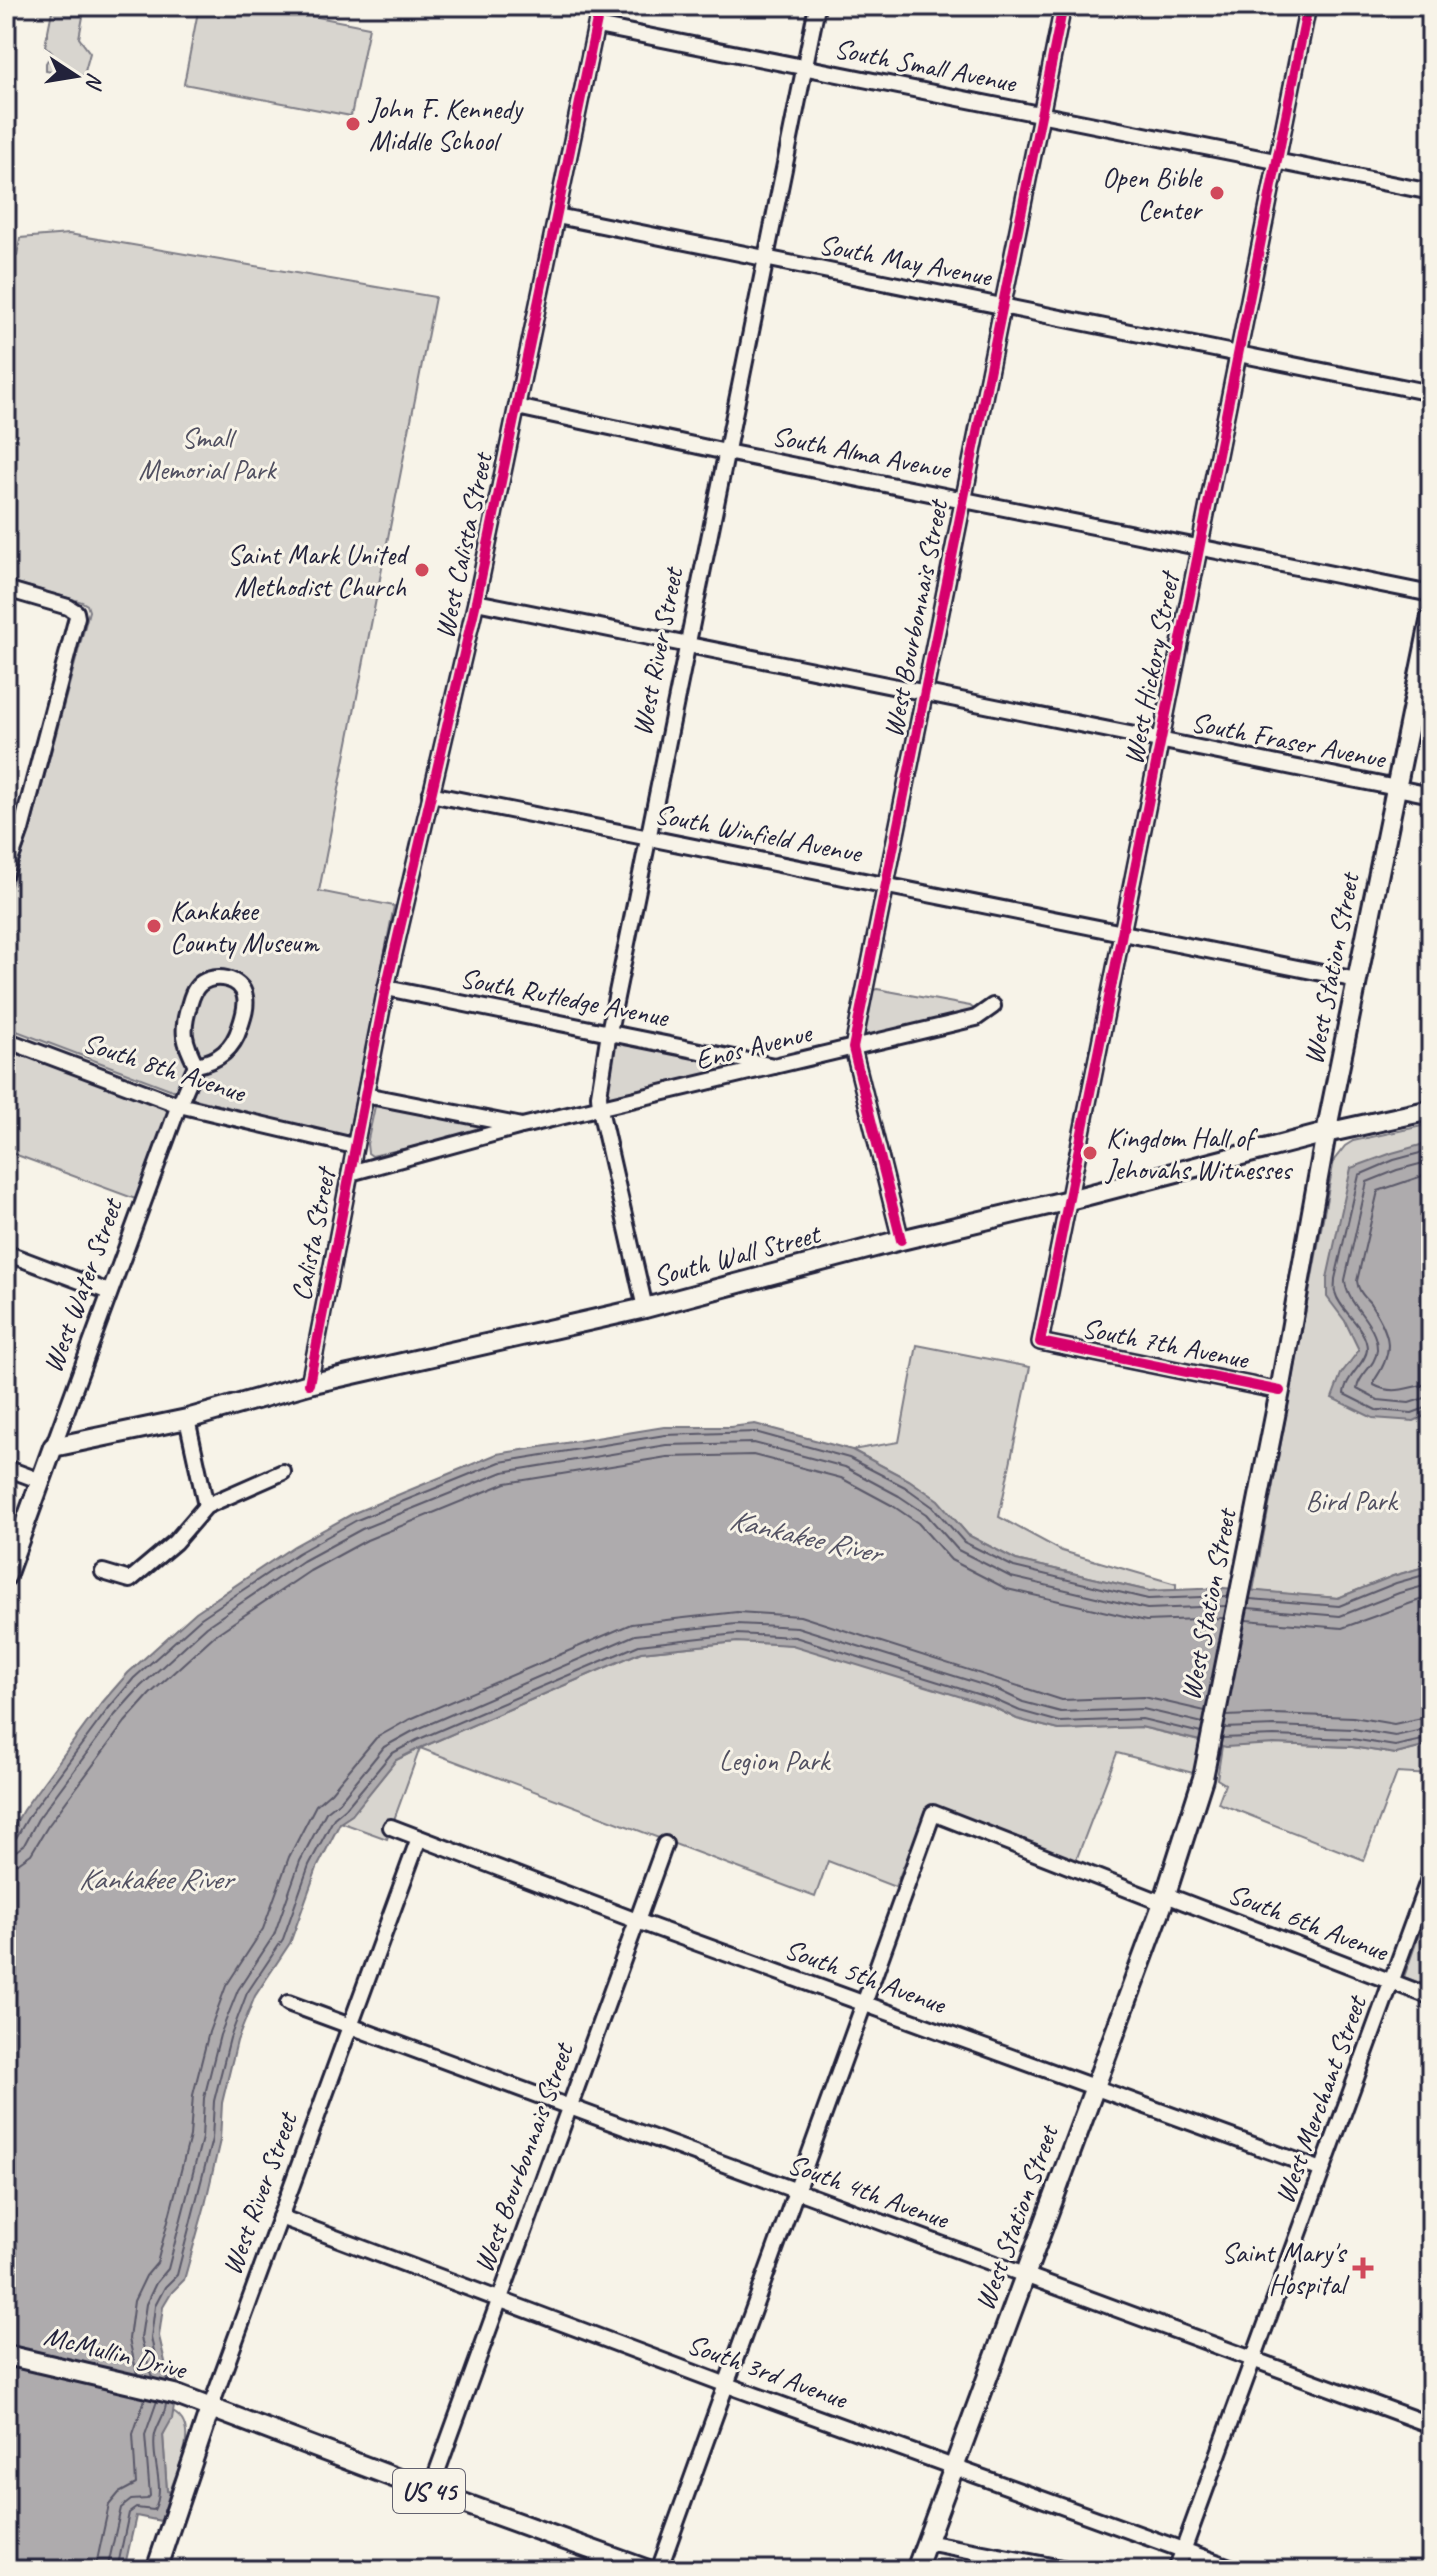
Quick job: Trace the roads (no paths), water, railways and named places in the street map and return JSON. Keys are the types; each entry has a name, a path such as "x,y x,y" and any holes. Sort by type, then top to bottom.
{"main road":[{"name":"West Station Street","path":"916,2570 1164,1899 1203,1778 1280,1391 1326,1133 1431,617"},
{"name":"South Wall Street","path":"53,1447 187,1419 309,1384 645,1308 901,1240 1326,1133 1431,1110"},
{"name":"West Water Street","path":"6,1576 53,1447"},
{"name":"McMullin Drive","path":"6,2355 174,2394 211,2406"},
{"name":"US 45","path":"211,2406 430,2491 648,2570"},
{"name":"West River Street","path":"156,2570 211,2406"}],"street":[{"name":"West Calista Street","path":"365,1095 386,988 476,602 600,6"},
{"name":"West River Street","path":"645,1308 599,1095 609,1032 817,6"},
{"name":"West Bourbonnais Street","path":"901,1240 853,1048 1063,6"},
{"name":"West Hickory Street","path":"1040,1342 1308,6"},
{"name":"South Small Avenue","path":"597,26 1431,192"},
{"name":"South May Avenue","path":"557,216 1431,393"},
{"name":"South Alma Avenue","path":"517,407 1431,594"},
{"path":"6,589 68,607 76,612 77,621 21,830 6,872"},
{"name":"South Fraser Avenue","path":"476,602 1431,795"},
{"name":"South Winfield Avenue","path":"430,794 1357,980"},
{"path":"6,824 21,830"},
{"path":"208,980 232,980 243,989 245,997 235,1041 222,1056 196,1065 183,1029 194,991 208,980"},
{"name":"South Rutledge Avenue","path":"386,988 778,1067"},
{"name":"Enos Avenue","path":"350,1173 522,1126 976,1018 993,1006"},
{"name":"South 8th Avenue","path":"6,1040 179,1105 354,1146"},
{"name":"West Water Street","path":"53,1447 196,1065"},
{"name":"Enos Avenue","path":"365,1095 522,1126"},
{"name":"Calista Street","path":"309,1384 365,1095"},
{"path":"6,1253 109,1292"},
{"name":"South 7th Avenue","path":"1040,1342 1280,1391"},
{"path":"187,1419 206,1506"},
{"path":"6,1468 41,1481"},
{"path":"103,1572 130,1580 175,1542 206,1506 283,1472"},
{"name":"South 6th Avenue","path":"865,2003 933,1813 1431,1997"},
{"name":"South 5th Avenue","path":"391,1827 637,1921 1322,2170"},
{"name":"West River Street","path":"211,2406 419,1838"},
{"name":"West Bourbonnais Street","path":"430,2491 665,1844"},
{"name":"West Merchant Street","path":"1176,2570 1431,1873"},
{"name":"South 4th Avenue","path":"288,2003 1431,2425"},
{"path":"659,2570 865,2003"},
{"name":"South 3rd Avenue","path":"280,2217 727,2385 1238,2570"},
{"path":"926,2542 1072,2570"}],"water":[{"path":"1431,1142 1431,1413 1414,1421 1373,1418 1332,1398 1341,1374 1359,1350 1345,1321 1327,1297 1327,1278 1351,1168"},
{"name":"Kankakee River","path":"755,1424 852,1450 909,1480 938,1500 968,1535 1016,1560 1149,1591 1224,1588 1338,1598 1431,1565 1431,1745 1396,1754 1352,1747 1274,1744 1226,1747 1141,1727 1059,1730 792,1645 737,1642 641,1652 396,1760 352,1815 340,1823 317,1868 290,1943 255,1996 237,2041 222,2103 220,2140 205,2205 184,2280 163,2307 159,2336 166,2366 178,2381 172,2419 163,2435 167,2491 170,2492 161,2521 136,2516 124,2570 6,2570 6,1840 23,1810 101,1704 128,1673 196,1612 294,1546 354,1513 497,1454 664,1427"}],"place":[{"name":"John F. Kennedy Middle School","path":"353,124"},
{"name":"Open Bible Center","path":"1217,193"},
{"name":"Saint Mark United Methodist Church","path":"422,570"},
{"name":"Kankakee County Museum","path":"154,926"},
{"name":"Kingdom Hall of Jehovahs Witnesses","path":"1090,1153"},
{"name":"Saint Mary's Hospital","path":"1363,2268"}],"park label":[{"name":"Small Memorial Park","path":"207,453"},
{"name":"Bird Park","path":"1351,1500"},
{"name":"Legion Park","path":"774,1760"}]}
